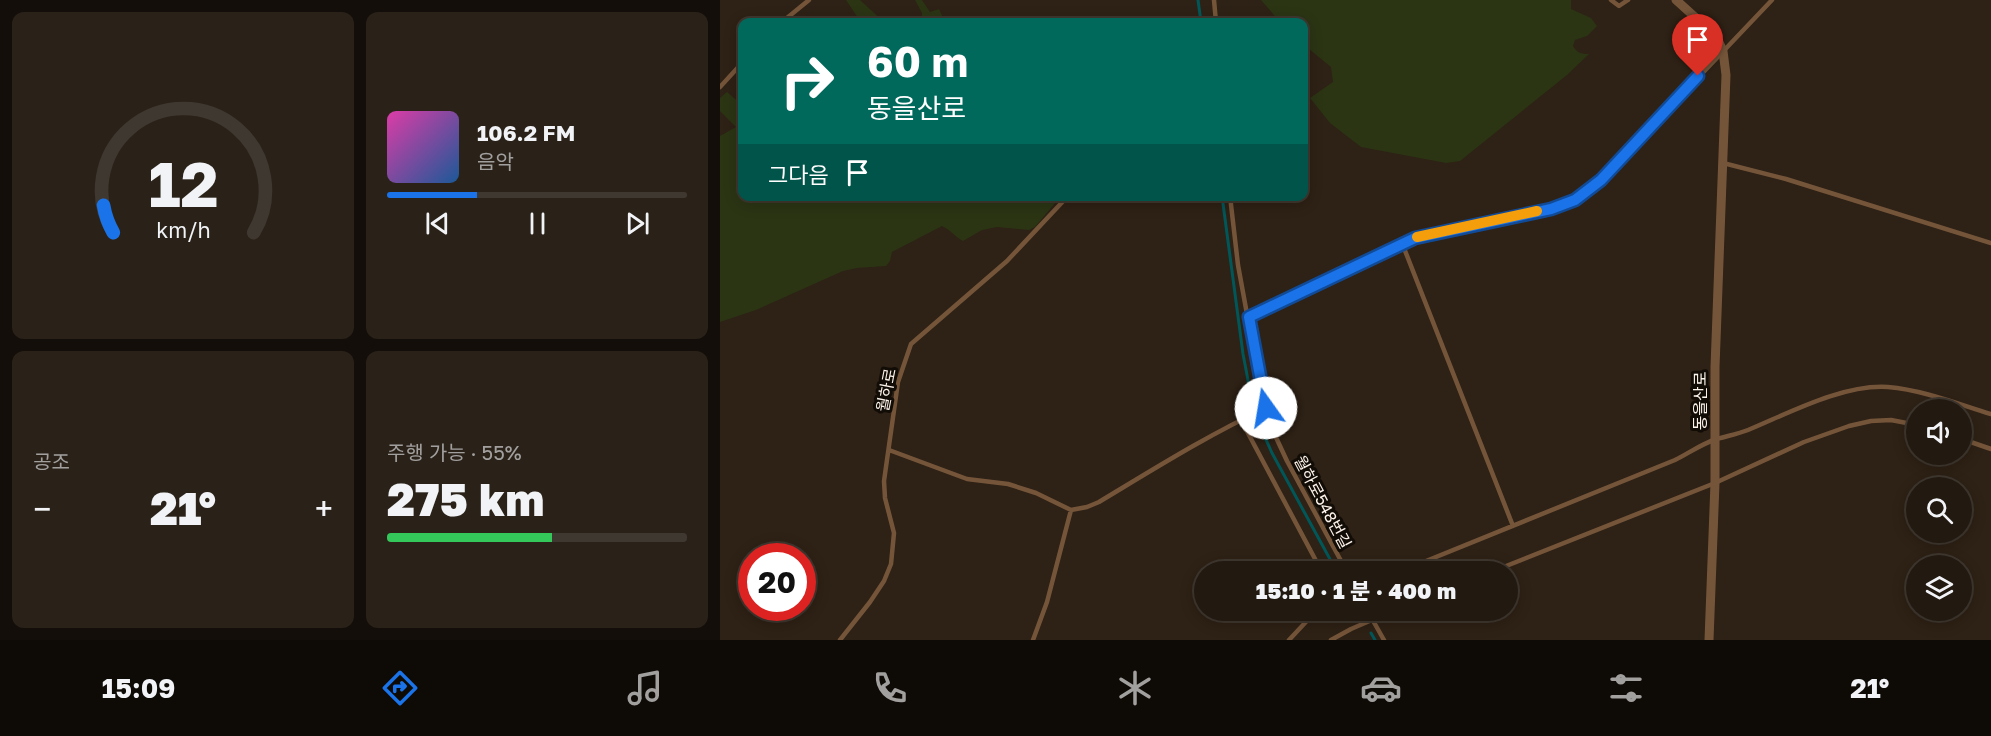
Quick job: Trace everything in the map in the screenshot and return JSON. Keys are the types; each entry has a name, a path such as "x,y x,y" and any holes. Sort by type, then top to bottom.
{"street":[{"path":"1676,0 1716,36 1723,51"},
{"name":"동을산로","path":"1709,640 1715,483 1715,367 1723,163 1725,75 1723,51"}],"lane":[{"path":"787,18 809,0"},
{"path":"1214,0 1216,18"},
{"path":"1611,0 1619,6 1628,0"},
{"path":"1249,317 1402,243 1442,231 1551,209 1582,196 1617,164 1772,0"},
{"path":"720,87 738,67"},
{"path":"1723,163 1786,179 1991,243"},
{"name":"월하로","path":"840,640 870,602 891,564 894,532 885,498 884,482 898,382 911,344 1007,261 1063,201"},
{"name":"월하로548번길","path":"1231,201 1238,264 1266,408 1287,461 1341,561"},
{"path":"1402,243 1514,526"},
{"path":"1426,561 1676,460 1715,440 1838,395 1872,387 1889,387 1918,392 1991,414"},
{"path":"889,450 967,479 1008,484 1036,493 1071,510 1100,502 1181,452 1266,408"},
{"path":"1241,420 1316,561"},
{"path":"1518,561 1715,483 1794,447 1849,426 1871,421 1891,420 1906,423"},
{"path":"1972,442 1991,449"},
{"path":"1033,640 1047,602 1071,510"},
{"path":"1289,640 1307,621"},
{"path":"1331,640 1372,621 1384,640"}],"green space":[{"path":"846,0 860,0 880,18 858,18"},
{"path":"915,0 922,0 930,12 939,9 943,18 922,18 922,13"},
{"path":"1261,0 1571,0 1571,9 1591,18 1597,26 1587,36 1575,40 1573,46 1576,50 1589,54 1567,75 1460,161 1446,163 1361,147 1330,123 1310,98 1333,82 1331,67 1308,48 1308,18 1277,18"},
{"path":"727,92 738,102 738,201 1057,201 1035,227 1029,230 997,227 982,230 963,241 942,226 892,252 886,266 843,271 756,310 720,322 720,136 736,127 720,111 720,98"}],"waterway":[{"path":"1198,0 1200,18"},
{"path":"1223,201 1243,354 1253,406"},
{"path":"1258,422 1272,453 1331,561"},
{"path":"1371,633 1375,640"}],"slow traffic":[{"path":"1417,237 1537,211"}],"route":[{"path":"1266,408 1249,317 1415,238 1551,209 1575,200 1617,164 1698,76"}]}
